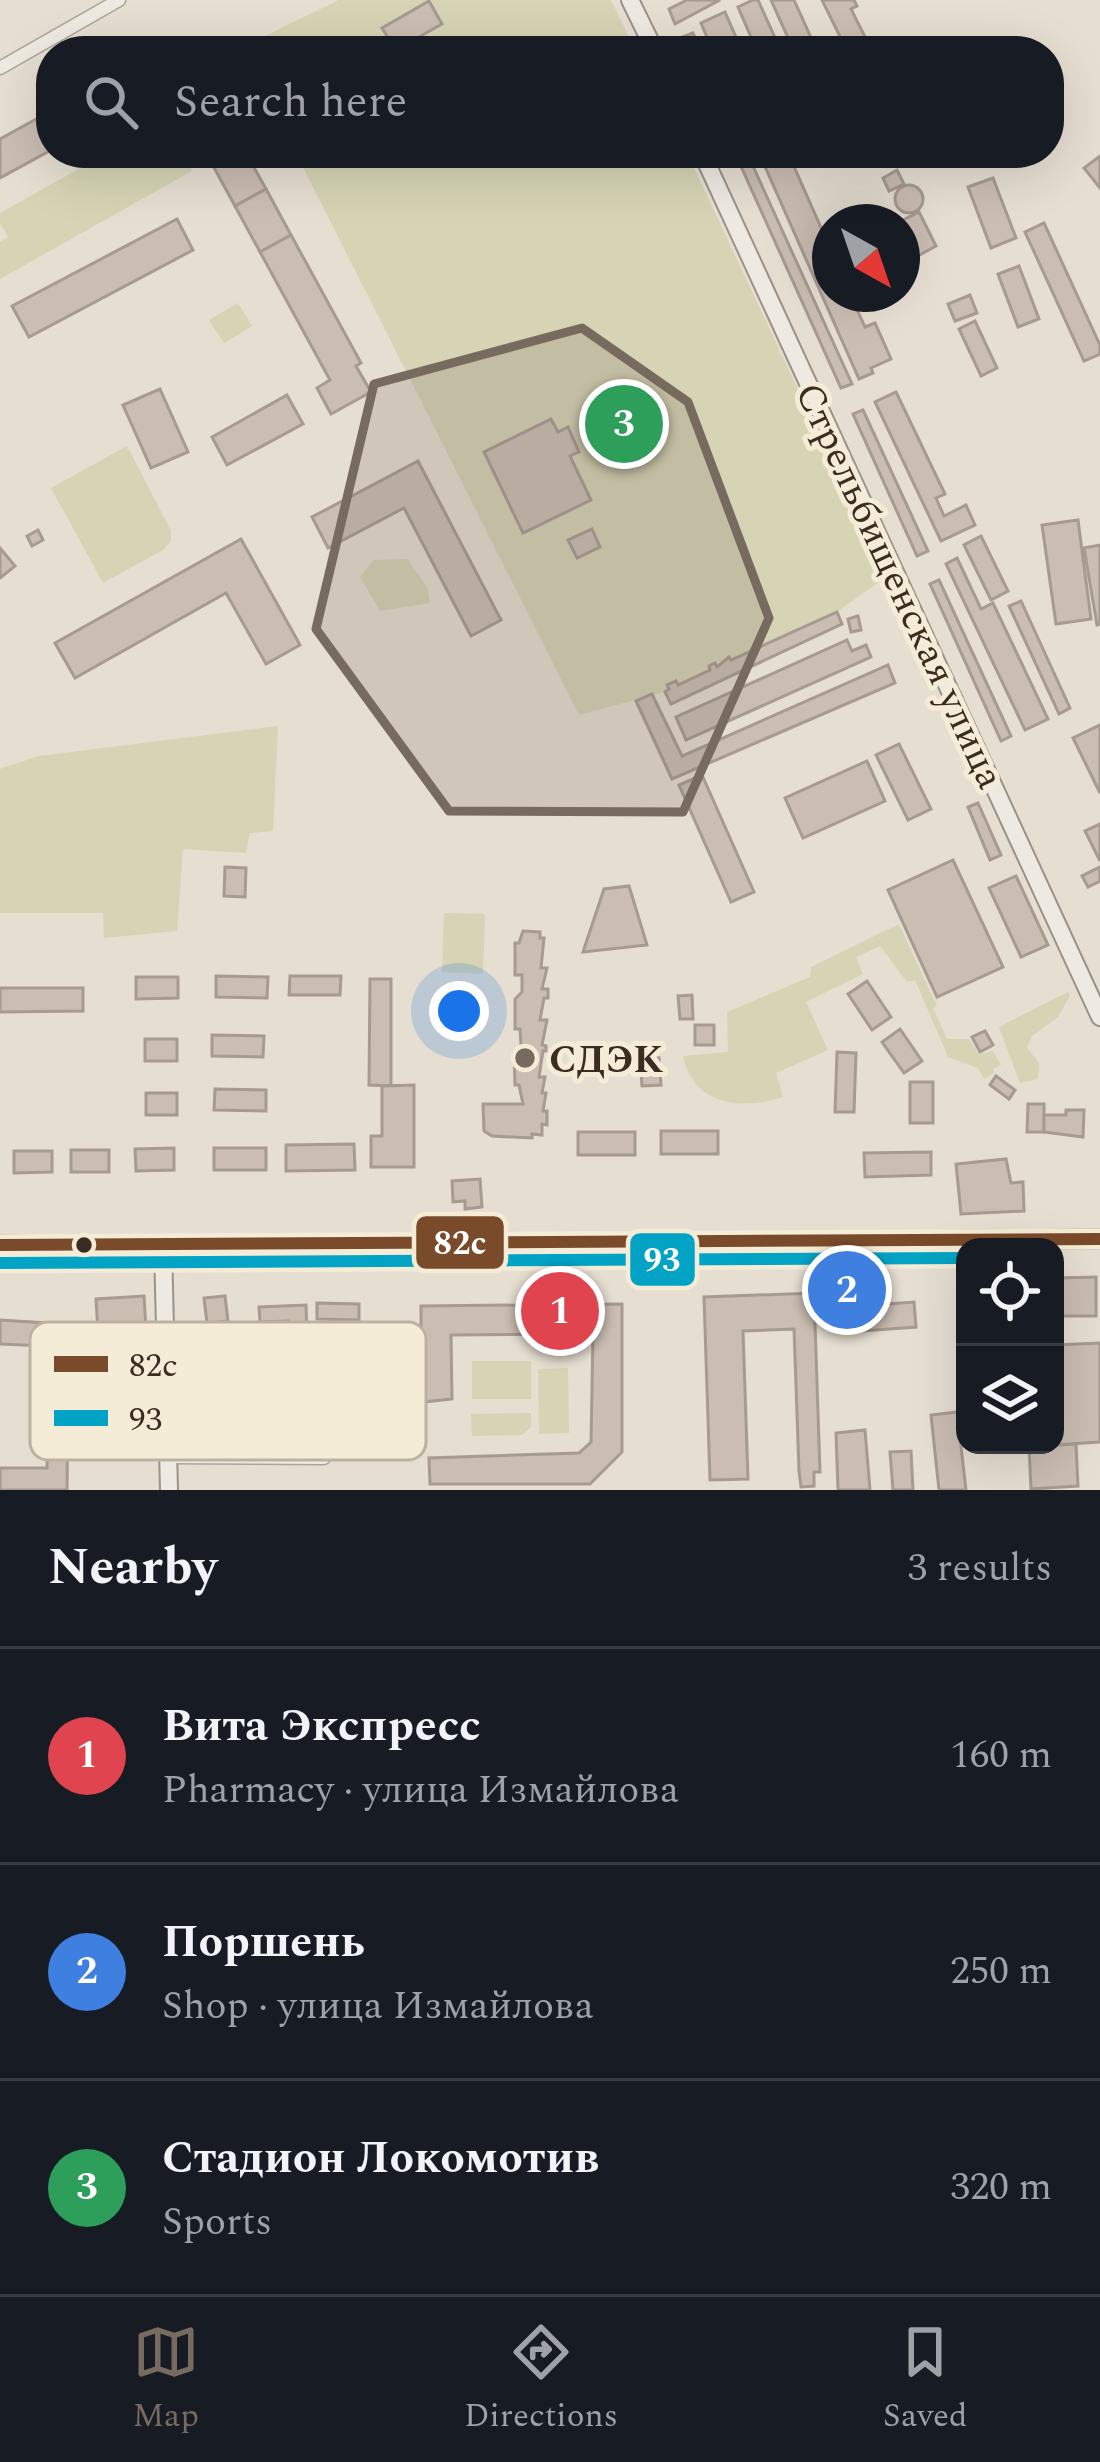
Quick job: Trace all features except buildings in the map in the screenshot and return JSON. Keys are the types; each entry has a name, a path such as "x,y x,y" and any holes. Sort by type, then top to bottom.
{"main road":[{"path":"630,0 648,36"},
{"name":"Стрельбищенская улица","path":"709,168 1100,1018"},
{"path":"0,1245 1100,1239"},
{"path":"163,1247 165,1322"},
{"path":"169,1460 170,1490"}],"street":[{"path":"56,36 118,0"},
{"path":"0,68 36,47"}],"highlighted area":[{"path":"582,328 688,402 769,618 683,812 449,811 316,629 374,384"}],"shaded area":[{"path":"339,0 611,0 629,36 265,36"},
{"path":"80,168 192,171 0,279 0,242 8,237 0,213"},
{"path":"304,168 694,168 886,577 837,612 731,660 728,657 678,685 675,681 665,692 579,715"},
{"path":"238,303 252,326 224,343 209,320"},
{"path":"127,446 171,531 171,541 103,583 51,488"},
{"path":"408,559 428,589 430,603 380,611 360,577 374,560"},
{"path":"278,726 273,831 250,833 246,853 183,849 177,931 104,938 103,913 0,913 0,769 39,756"},
{"path":"444,913 485,914 483,974 442,972"},
{"path":"899,924 947,1039 970,1039 979,1055 993,1051 1001,1065 994,1073 984,1079 978,1068 948,1057 915,980 907,982 880,946 856,957 863,974 806,1002 828,1050 776,1073 783,1097 736,1103 697,1085 683,1056 728,1052 727,1012 810,977 811,967"},
{"path":"1068,992 1058,1017 1032,1036 1027,1048 1039,1063 1038,1079 1020,1083 999,1027"},
{"path":"472,1361 531,1361 531,1399 472,1399"},
{"path":"568,1368 569,1433 539,1434 538,1369"},
{"path":"531,1413 531,1427 522,1435 472,1436 471,1414"}],"transit line":[{"name":"82с","path":"0,1245 1100,1239"},
{"name":"93","path":"0,1263 956,1258"}],"place":[{"name":"Стадион Локомотив","path":"624,424"},
{"name":"СДЭК","path":"525,1058"},
{"name":"Поршень","path":"847,1290"},
{"name":"Вита Экспресс","path":"560,1311"}]}
